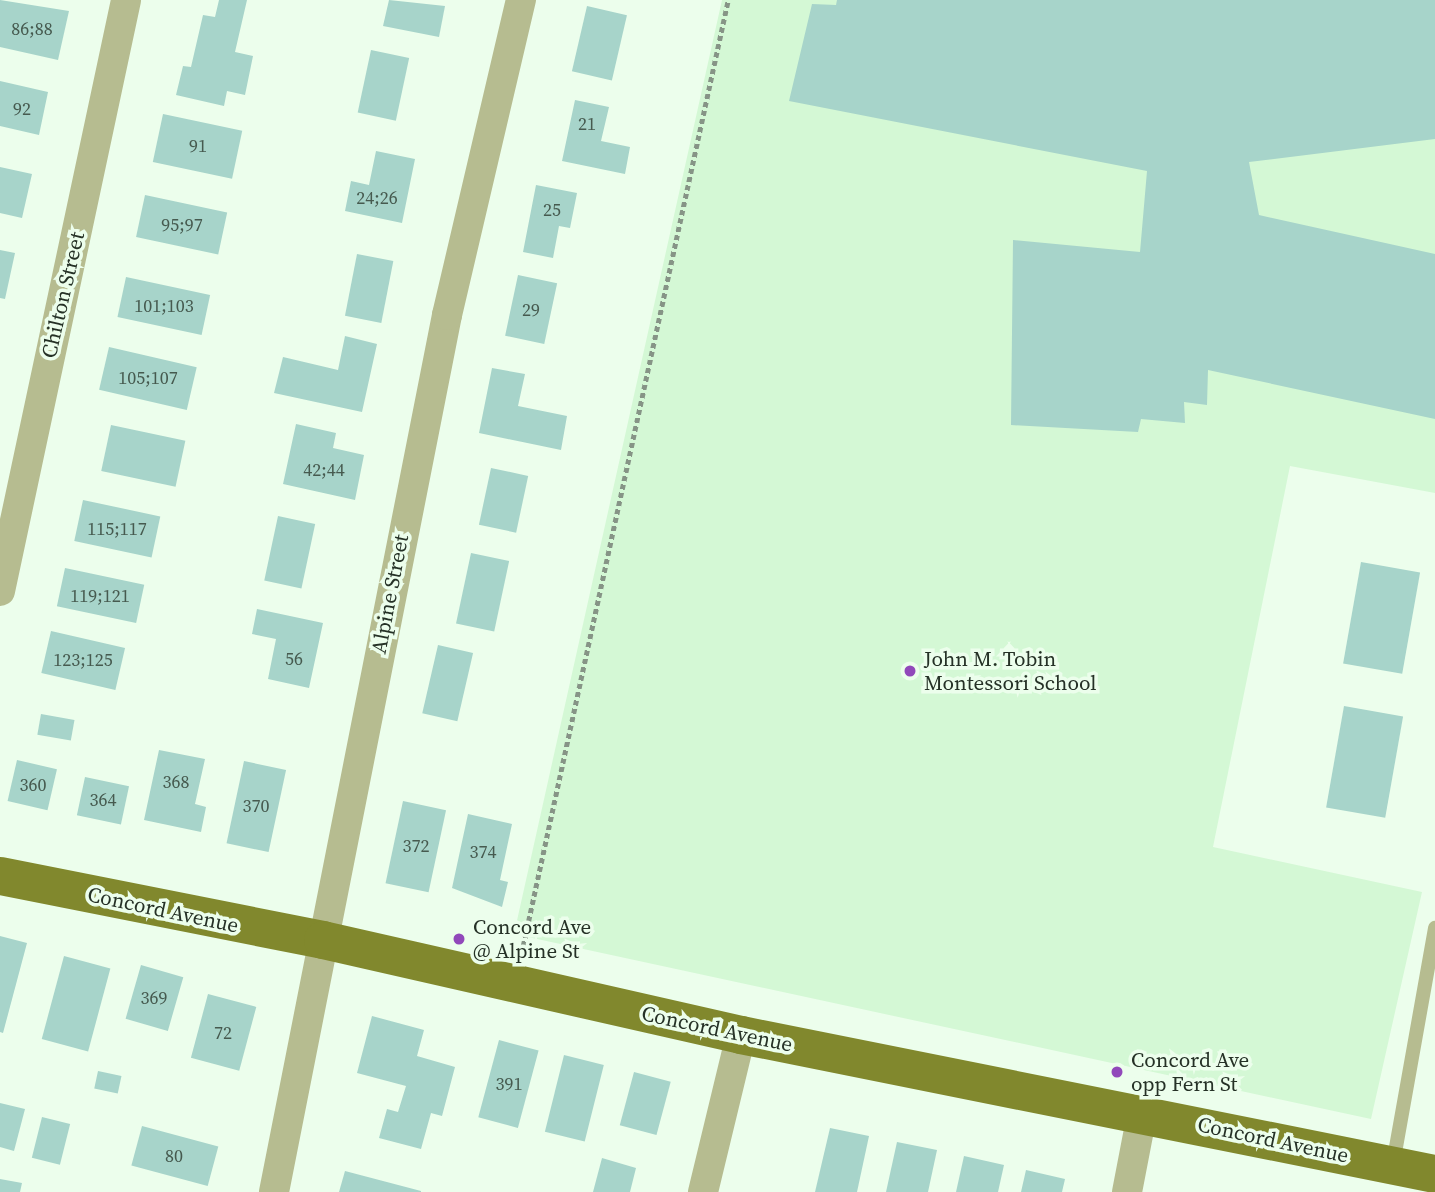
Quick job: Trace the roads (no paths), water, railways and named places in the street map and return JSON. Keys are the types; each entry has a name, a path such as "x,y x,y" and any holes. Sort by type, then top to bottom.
{"main road":[{"name":"Concord Avenue","path":"0,876 323,940 741,1035 1435,1174"}],"street":[{"name":"Chilton Street","path":"0,591 126,0"},
{"name":"Alpine Street","path":"274,1192 447,315 521,0"},
{"path":"703,1192 741,1035"},
{"path":"1127,1192 1142,1114"}],"lane":[{"path":"1393,1166 1435,928"}],"place":[{"name":"John M. Tobin Montessori School","path":"910,671"},
{"name":"Concord Ave @ Alpine St","path":"459,939"},
{"name":"Concord Ave opp Fern St","path":"1117,1072"}]}
